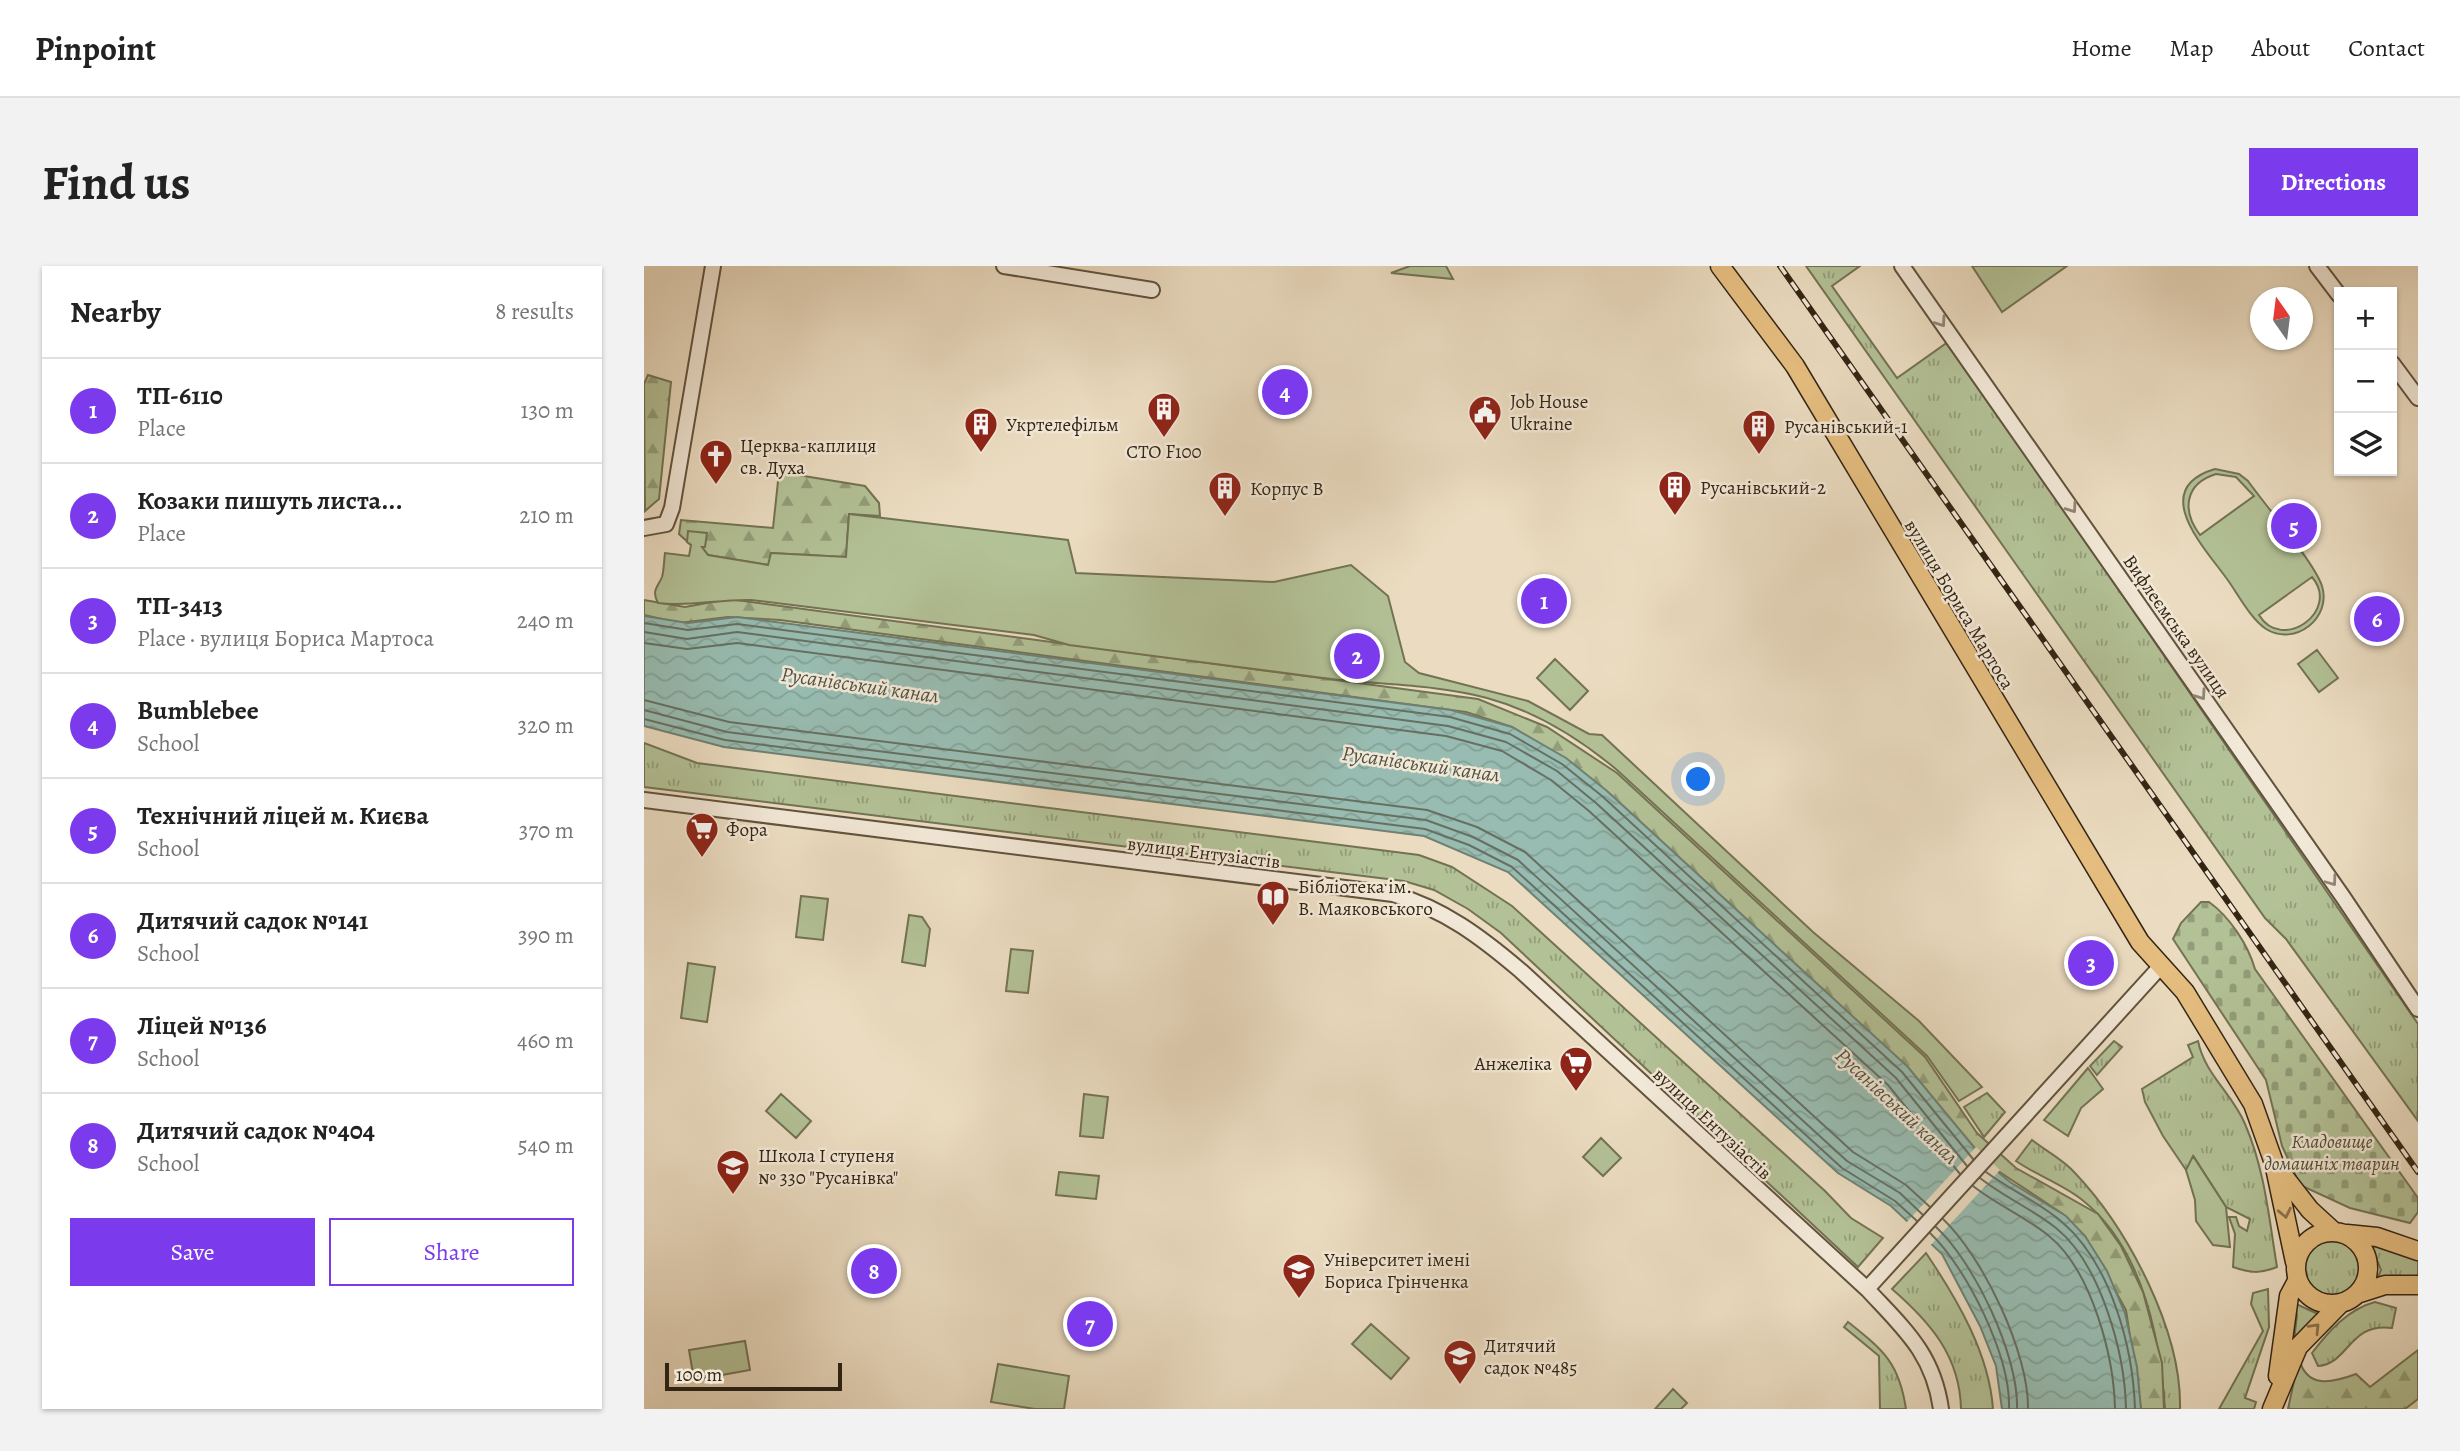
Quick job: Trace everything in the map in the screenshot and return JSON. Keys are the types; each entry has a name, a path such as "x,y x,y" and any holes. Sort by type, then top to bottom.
{"main road":[{"name":"вулиця Бориса Мартоса","path":"1720,266 1795,366 2140,942 2185,992 2240,1081 2262,1125 2274,1163 2295,1262"},
{"name":"вулиця Бориса Мартоса","path":"2274,1163 2310,1210 2339,1232"},
{"path":"2341,1303 2319,1303 2310,1298 2297,1281 2295,1262 2298,1252 2313,1236 2339,1232 2377,1237 2418,1251"},
{"path":"2339,1232 2356,1240 2368,1261 2364,1284 2357,1294"},
{"path":"2273,1405 2289,1296 2297,1281"},
{"path":"2273,1405 2298,1347 2341,1303 2357,1294 2385,1285 2418,1285"}],"street":[{"path":"644,528 666,524 672,508 713,266"},
{"path":"1004,266 1152,290"},
{"name":"Вифлеємська вулиця","path":"1902,266 2343,897 2418,1009"},
{"path":"2318,266 2334,288"},
{"path":"2397,370 2418,398"},
{"name":"вулиця Ентузіастів","path":"644,800 1393,894 1423,903 1475,933 1521,971 1867,1289 1919,1345 1930,1365 1941,1409"},
{"path":"1867,1289 2161,966"}],"green space":[{"path":"1410,266 1446,266 1453,279 1391,273"},
{"path":"1806,266 1860,266 1832,286 1897,378 1948,342 2418,1024 2418,1121 2286,939 2265,918"},
{"path":"1972,266 2067,266 2002,312"},
{"path":"648,375 671,382 659,499 645,511 644,384"},
{"path":"2215,469 2239,474 2248,481 2309,563 2322,586 2322,609 2309,626 2299,632 2277,634 2266,629 2250,612 2187,520 2183,504 2185,490 2195,478","holes":["2216,474 2236,477 2254,496 2200,535 2190,517 2189,499 2197,484","2312,577 2319,590 2319,603 2314,614 2305,623 2294,629 2281,630 2269,626 2259,615"]},
{"path":"779,472 865,486 879,503 880,516 849,514 846,557 771,553 769,565 708,555 701,547 691,545 679,534 681,520 773,528"},
{"path":"849,514 1068,540 1076,573 1274,582 1351,565 1388,596 1405,662 1419,673 1528,701 1589,734 1602,735 1813,932 1919,1021 1982,1087 1959,1101 1927,1056 1617,770 1588,747 1522,710 1467,693 1323,678 1069,645 1034,635 751,600 682,604 658,603 656,599 655,592 662,577 665,553 689,556 691,545 687,542 688,531 707,533 705,547 702,547 708,555 768,565 771,553 846,557"},
{"path":"729,599 1478,699 1547,727 1617,773 1925,1057 1977,1133 2016,1168 2098,1214 2121,1246 2143,1292 2162,1363 2164,1409 2141,1409 2126,1310 2085,1236 2063,1214 1989,1165 1904,1064 1610,794 1570,762 1512,727 1466,712 780,620 728,617 679,623 644,615 644,600 685,607"},
{"path":"2317,650 2338,678 2319,692 2298,664"},
{"path":"1555,659 1588,691 1570,710 1537,678"},
{"path":"644,743 697,763 1419,855 1452,867 1512,906 1825,1191 1851,1218 1883,1238 1858,1267 1501,933 1468,909 1434,890 1404,881 644,787"},
{"path":"801,896 828,899 823,940 796,937"},
{"name":"Кладовище домашніх тварин","path":"2201,902 2209,902 2231,923 2243,941 2255,969 2418,1198 2418,1212 2410,1223 2350,1208 2300,1185 2282,1146 2266,1080 2173,939 2181,923"},
{"path":"909,915 922,917 930,929 925,966 902,962"},
{"path":"1011,949 1033,951 1028,993 1006,991"},
{"path":"688,963 715,967 707,1022 681,1018"},
{"path":"2114,1041 2122,1047 2097,1075 2090,1066"},
{"path":"2198,1041 2206,1064 2240,1113 2252,1141 2266,1195 2277,1267 2265,1271 2245,1271 2233,1267 2235,1234 2229,1217 2236,1217 2239,1226 2247,1231 2250,1219 2226,1207 2194,1157 2186,1170 2163,1136 2145,1102 2142,1089 2193,1057 2188,1045"},
{"path":"2088,1068 2103,1089 2081,1108 2068,1136 2044,1120"},
{"path":"1987,1093 2005,1112 1984,1137 1964,1107"},
{"path":"781,1094 811,1121 796,1138 766,1111"},
{"path":"1084,1094 1108,1097 1103,1138 1080,1136"},
{"path":"1601,1138 1621,1158 1603,1176 1583,1157"},
{"path":"2032,1140 2071,1168 2095,1196 2132,1252 2162,1315 2172,1347 2180,1409 2165,1409 2152,1323 2133,1267 2102,1219 2081,1199 2016,1161"},
{"path":"2193,1156 2226,1207 2230,1247 2213,1245 2196,1221 2195,1200 2186,1170"},
{"path":"1059,1172 1099,1176 1096,1199 1056,1195"},
{"path":"2332,1239 2343,1241 2356,1252 2361,1268 2359,1279 2348,1292 2332,1297 2321,1295 2308,1284 2303,1268 2305,1257 2316,1244"},
{"path":"2371,1245 2418,1259 2418,1276 2377,1279 2381,1270"},
{"path":"1926,1253 1970,1327 1985,1367 1993,1409 1961,1409 1959,1390 1949,1356 1919,1314 1892,1289"},
{"path":"2268,1289 2269,1327 2245,1398 2256,1402 2254,1409 2219,1409 2263,1331 2251,1304 2253,1293"},
{"path":"2375,1302 2396,1308 2392,1328 2367,1331 2337,1358 2318,1366 2312,1353 2325,1337 2347,1316"},
{"path":"2294,1303 2318,1314 2294,1341 2297,1315"},
{"path":"1848,1322 1888,1358 1899,1380 1906,1409 1880,1409 1879,1356 1844,1327"},
{"path":"1371,1324 1409,1358 1391,1379 1352,1344"},
{"path":"745,1341 750,1370 694,1380 689,1350"},
{"path":"2418,1350 2418,1399 2405,1409 2288,1409 2299,1358 2307,1375 2314,1379 2338,1380 2356,1374 2370,1387"},
{"path":"998,1364 1069,1376 1064,1409 1035,1409 991,1402"},
{"path":"1673,1389 1687,1403 1681,1409 1655,1409"}],"water":[{"name":"Русанівський канал","path":"644,616 688,623 737,617 1451,710 1512,727 1566,758 1607,791 1908,1067 1986,1162 2010,1182 2066,1216 2085,1236 2107,1271 2125,1313 2137,1367 2141,1409 2002,1409 1996,1366 1980,1326 1942,1254 1891,1206 1838,1173 1508,872 1424,836 724,747 644,726"}],"pier":[{"path":"1976,1147 2000,1170 1929,1247 1905,1224"}],"railway":[{"path":"1780,266 2418,1172"}],"place":[{"name":"Bumblebee","path":"1285,392"},
{"name":"СТО F100","path":"1164,439"},
{"name":"Job House Ukraine","path":"1485,442"},
{"name":"Укртелефільм","path":"981,454"},
{"name":"Русанівський-1","path":"1759,456"},
{"name":"Церква-каплиця св. Духа","path":"716,486"},
{"name":"Русанівський-2","path":"1675,517"},
{"name":"Корпус В","path":"1225,518"},
{"name":"Технічний ліцей м. Києва","path":"2294,526"},
{"name":"ТП-6110","path":"1544,601"},
{"name":"Дитячий садок №141","path":"2377,619"},
{"name":"Козаки пишуть листа...","path":"1357,656"},
{"name":"Фора","path":"702,859"},
{"name":"Бібліотека ім. В. Маяковського","path":"1273,927"},
{"name":"ТП-3413","path":"2091,963"},
{"name":"Анжеліка","path":"1576,1093"},
{"name":"Школа І ступеня № 330 \"Русанівка\"","path":"733,1196"},
{"name":"Дитячий садок №404","path":"874,1271"},
{"name":"Університет імені Бориса Грінченка","path":"1299,1300"},
{"name":"Ліцей №136","path":"1090,1324"},
{"name":"Дитячий садок №485","path":"1460,1386"}]}
